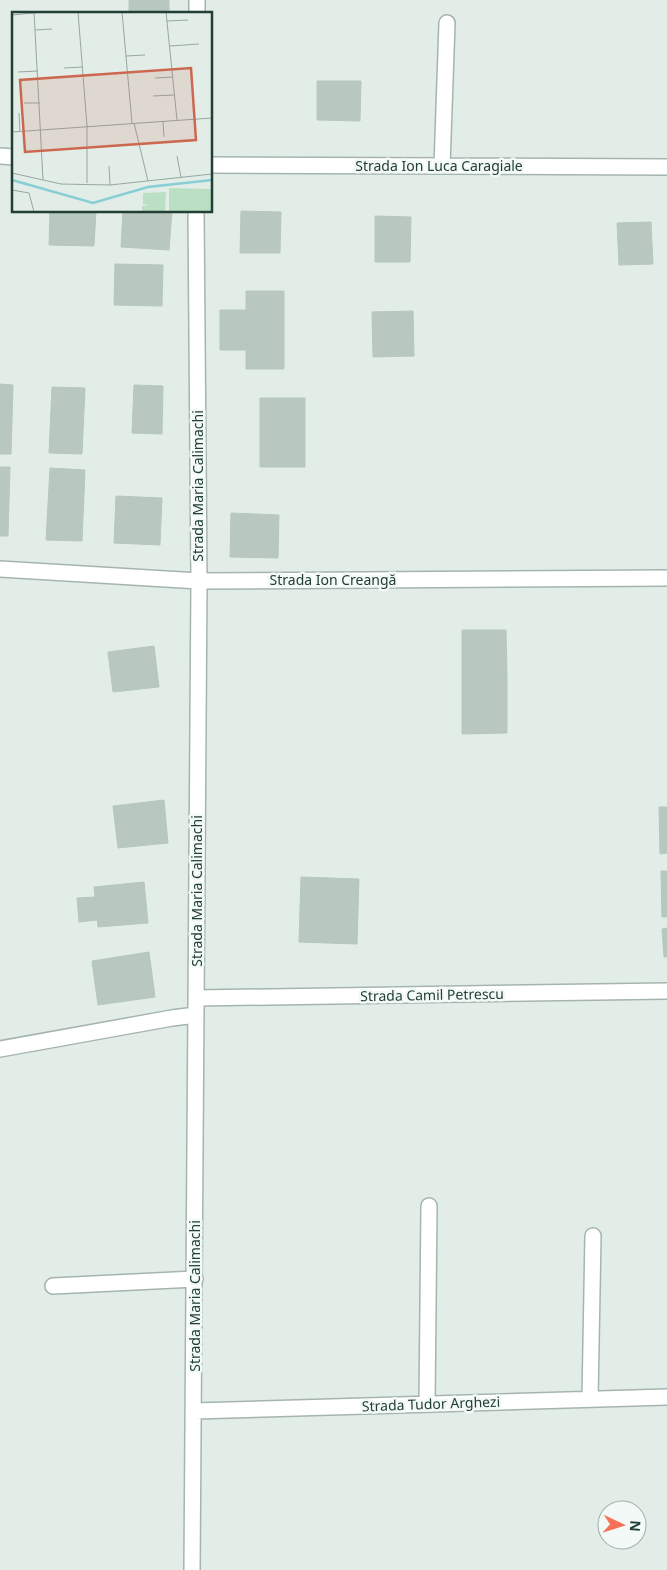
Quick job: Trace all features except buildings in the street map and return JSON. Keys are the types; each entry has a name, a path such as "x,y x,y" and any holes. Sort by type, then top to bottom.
{"street":[{"path":"442,166 447,23"},
{"name":"Strada Ion Luca Caragiale","path":"212,165 667,167"},
{"name":"Strada Maria Calimachi","path":"192,1570 199,581 196,212"},
{"name":"Strada Ion Creangă","path":"0,569 199,581 667,578"},
{"name":"Strada Camil Petrescu","path":"197,998 667,991"},
{"path":"0,1049 196,1015"},
{"path":"427,1404 429,1206"},
{"path":"590,1399 593,1236"},
{"path":"53,1286 195,1279"},
{"name":"Strada Tudor Arghezi","path":"194,1411 667,1397"}]}
